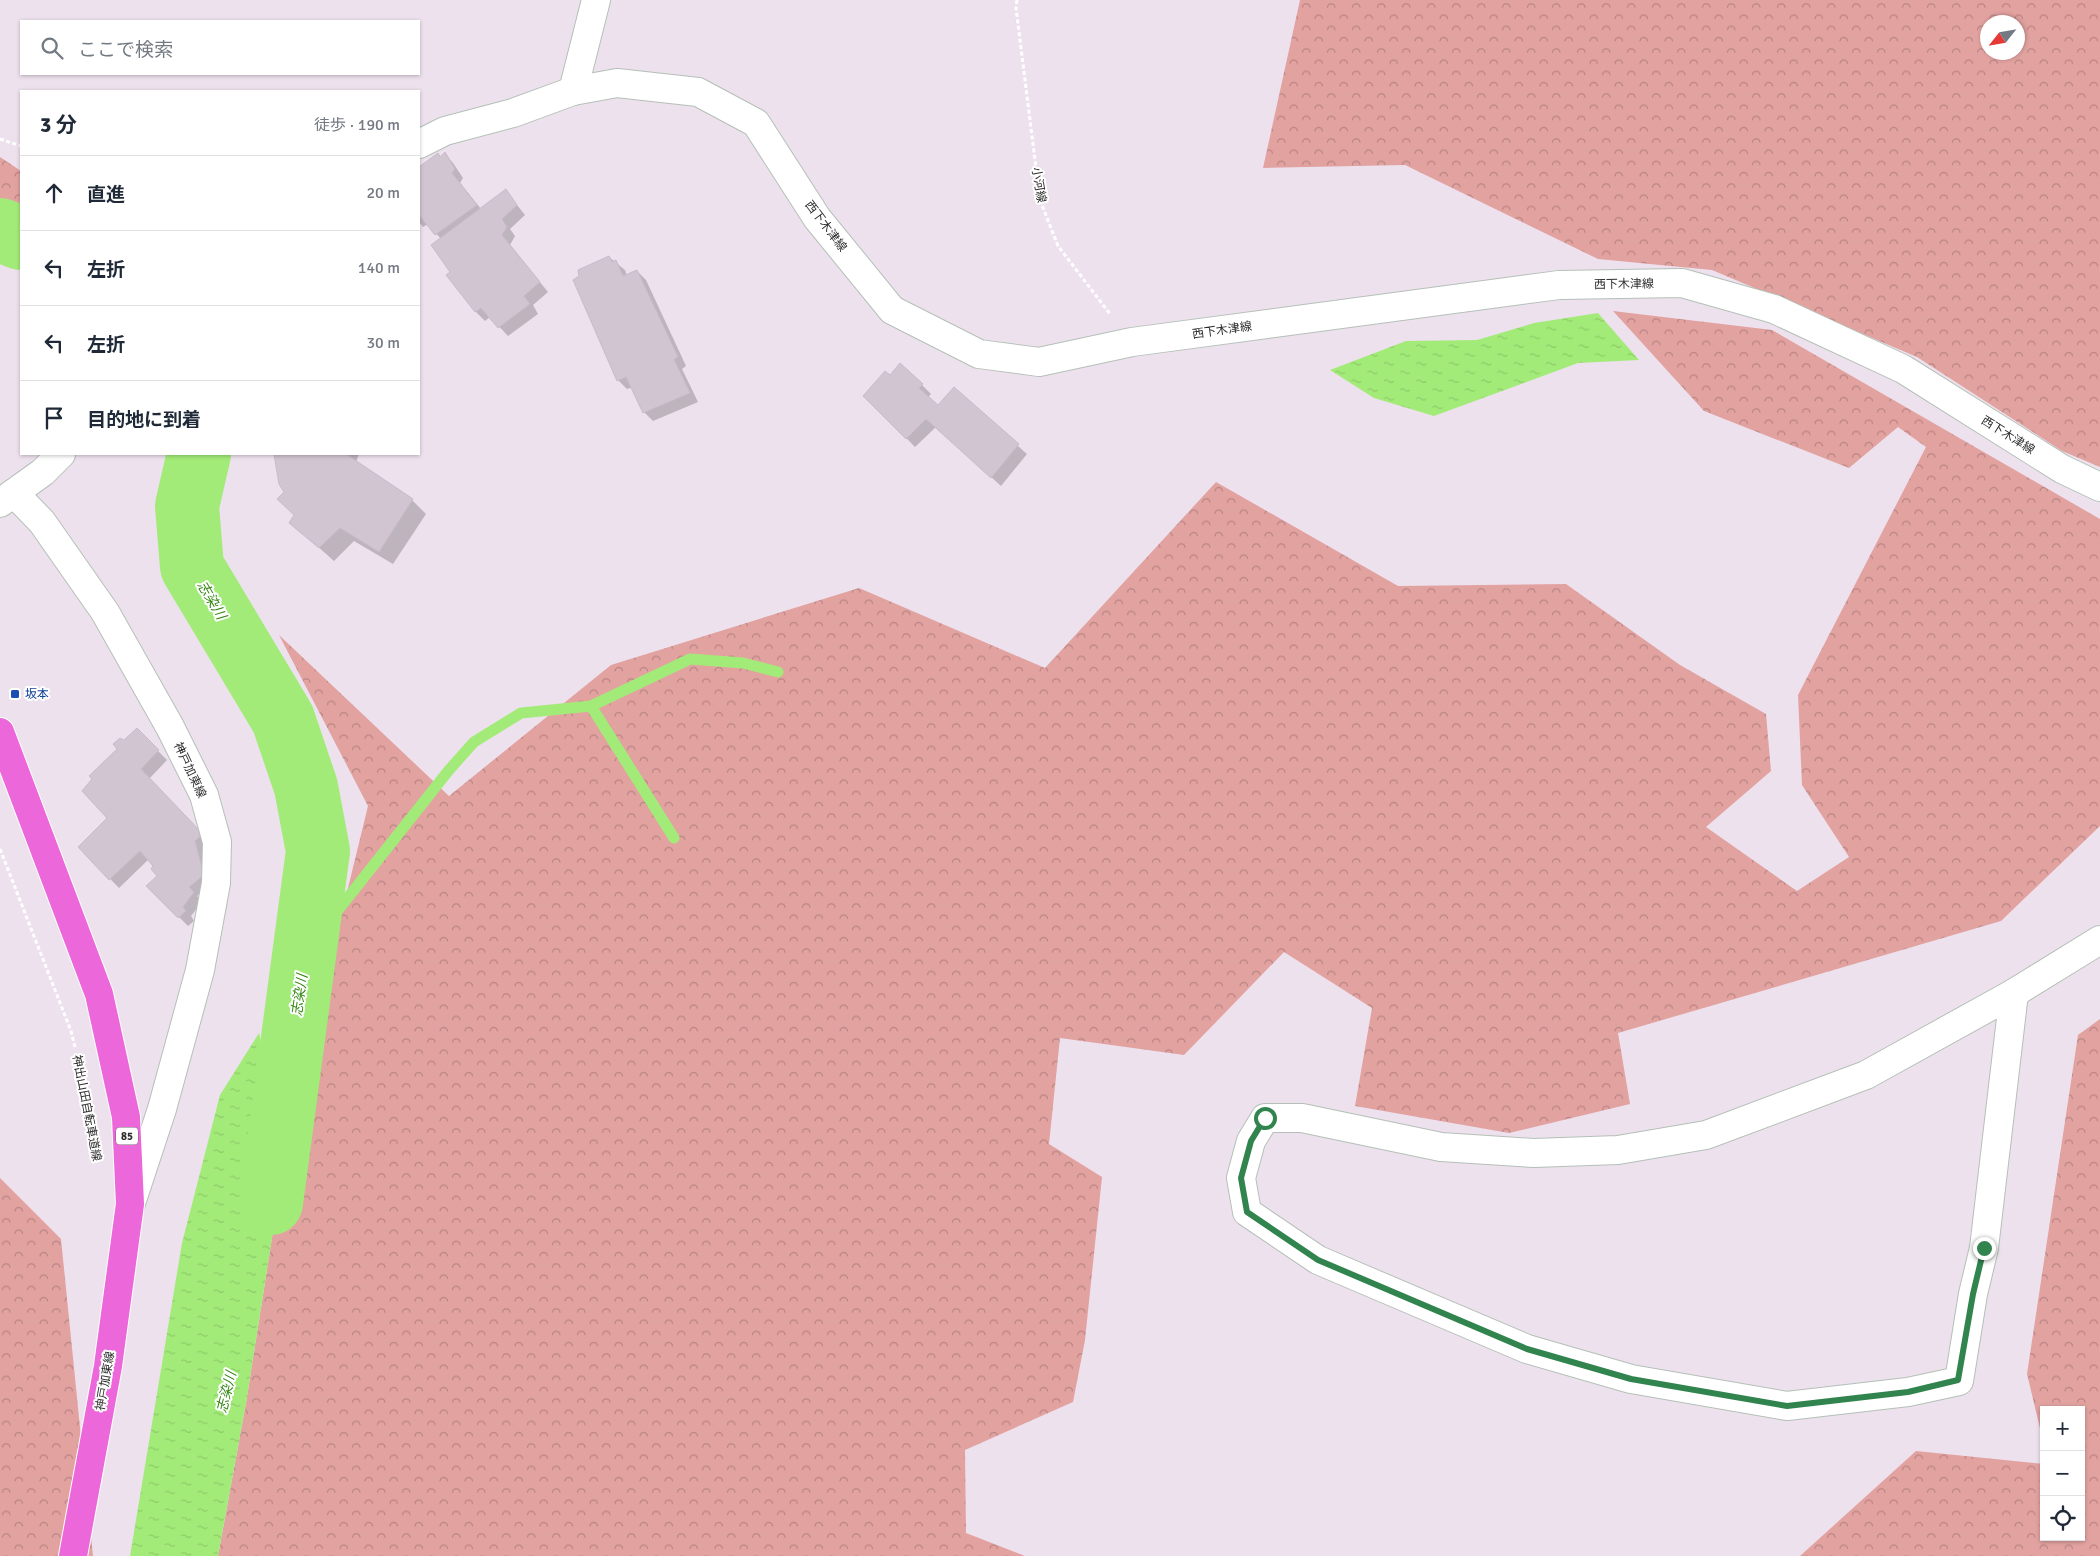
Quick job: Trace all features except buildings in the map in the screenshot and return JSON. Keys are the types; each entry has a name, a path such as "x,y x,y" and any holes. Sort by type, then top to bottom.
{"main road":[{"name":"神戸加東線","path":"0,732 99,994 126,1117 130,1204 108,1366 73,1556"}],"street":[{"path":"572,91 596,0"},
{"name":"西下木津線","path":"420,143 445,130 513,113 572,91 617,83 698,92 756,123 817,218 892,310 979,354 1039,362 1132,342 1560,286 1682,283 1774,309 1903,369 2062,469 2100,487"},
{"path":"7,498 52,463"},
{"name":"神戸加東線","path":"7,498 42,522 105,612 170,727 204,795 216,842 216,883 200,970 162,1109 130,1204"},
{"path":"2014,994 1984,1248 1973,1294 1958,1380 1908,1392 1787,1406 1631,1379 1527,1349 1318,1260 1247,1212 1241,1178 1251,1141 1265,1118 1302,1118 1441,1148 1534,1154 1618,1150 1706,1136 1866,1075 2014,994 2100,940"}],"path":[{"name":"小河線","path":"1017,0 1016,8 1040,200 1058,246 1132,342"},
{"path":"0,139 20,146"},
{"name":"神出山田自転車道線","path":"0,849 71,1031 75,1049"}],"green space":[{"path":"1300,0 2100,0 2100,467 2062,451 1917,357 1712,270 1598,259 1405,165 1263,168"},
{"path":"0,157 20,170 20,219 0,208"},
{"path":"1613,311 1772,330 2100,519 2100,826 2001,921 1618,1033 1630,1104 1509,1133 1355,1106 1372,1008 1284,952 1184,1055 1060,1038 1049,1144 1102,1177 1085,1340 1073,1402 965,1450 966,1533 1025,1556 218,1556 246,1403 289,1130 368,806 279,635 449,796 611,665 859,588 1045,668 1216,482 1398,586 1566,584 1680,665 1766,714 1771,771 1706,827 1797,891 1849,857 1802,785 1798,695 1926,447 1898,427 1849,468 1704,411"},
{"path":"2100,1019 2100,1556 1800,1556 1916,1451 2040,1464 2040,1541 2085,1541 2085,1406 2040,1406 2040,1428 2027,1374 2078,1035"},
{"path":"0,1178 61,1239 93,1556 0,1556"}],"water":[{"path":"1598,313 1639,360 1578,363 1434,416 1374,398 1330,370 1406,341 1477,340 1534,323"},
{"path":"259,1033 273,1095 289,1130 246,1403 218,1556 130,1556 182,1243 220,1095"}],"waterway":[{"name":"志染川","path":"0,230 20,238"},
{"name":"志染川","path":"199,455 187,506 192,567 283,719 306,787 318,851 271,1203"},
{"path":"304,953 449,770 474,742 521,713 591,706 690,659 743,663 778,672"},
{"path":"591,706 674,838"}],"place":[{"name":"坂本","path":"15,694"}],"route":[{"path":"1265,1118 1251,1141 1241,1178 1247,1212 1318,1260 1527,1349 1631,1379 1745,1400 1787,1406 1908,1392 1958,1380 1973,1294 1984,1248"}]}
